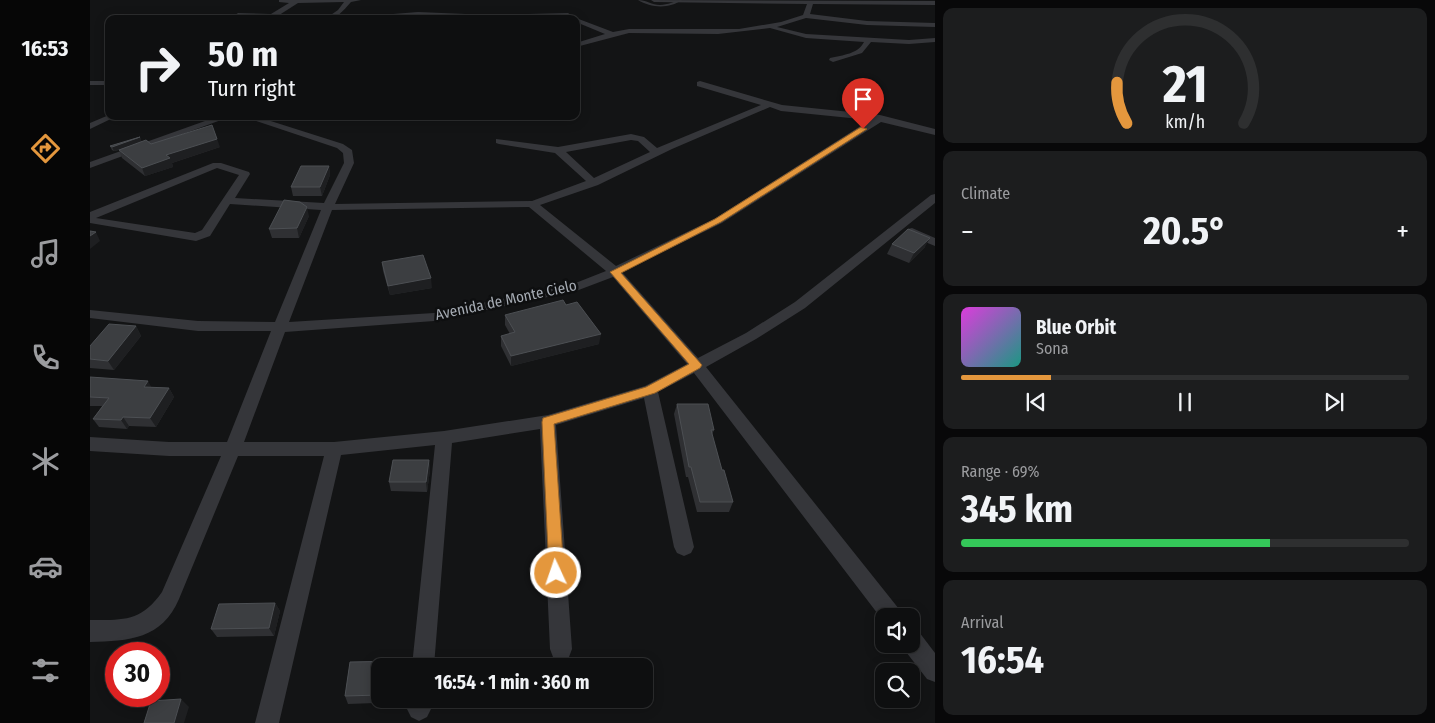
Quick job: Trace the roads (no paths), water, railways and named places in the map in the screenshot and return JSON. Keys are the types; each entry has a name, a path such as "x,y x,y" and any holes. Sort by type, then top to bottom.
{"street":[{"path":"281,0 358,0"},
{"path":"273,15 297,0"},
{"path":"334,15 349,0"},
{"path":"654,0 935,4"},
{"path":"806,16 810,1"},
{"path":"564,7 571,15"},
{"path":"580,45 612,34 638,31 731,32 770,28 806,16 867,24 935,25"},
{"path":"580,21 612,34"},
{"path":"770,28 806,36 909,42 935,40"},
{"path":"833,60 858,53 867,46 870,39"},
{"path":"90,83 105,83"},
{"path":"700,84 781,108 880,118 935,132"},
{"path":"228,201 328,208 532,204 548,201 594,183 656,152 768,105"},
{"name":"Avenida de Monte Cielo","path":"90,314 198,326 280,327 434,317 576,286 615,272 718,221 880,118"},
{"path":"90,126 105,119"},
{"path":"90,165 217,120"},
{"path":"90,631 127,630 155,620 164,609 233,449 328,208 349,163 348,152 340,146 258,120"},
{"path":"499,141 558,150 631,137 641,139 656,152"},
{"path":"558,150 594,183"},
{"path":"217,166 245,174 206,233 196,237 90,218 217,166"},
{"path":"90,444 169,449 334,450 444,438 548,422 650,390 751,336 800,306 935,197"},
{"path":"532,204 615,272 696,365 886,608"},
{"path":"897,226 935,242"},
{"path":"650,390 684,547"},
{"path":"548,422 561,649"},
{"path":"424,658 444,438"},
{"path":"267,723 334,450"},
{"path":"920,652 935,671"}],"lane":[{"path":"640,0 645,3 660,5 675,3 680,0"}]}
